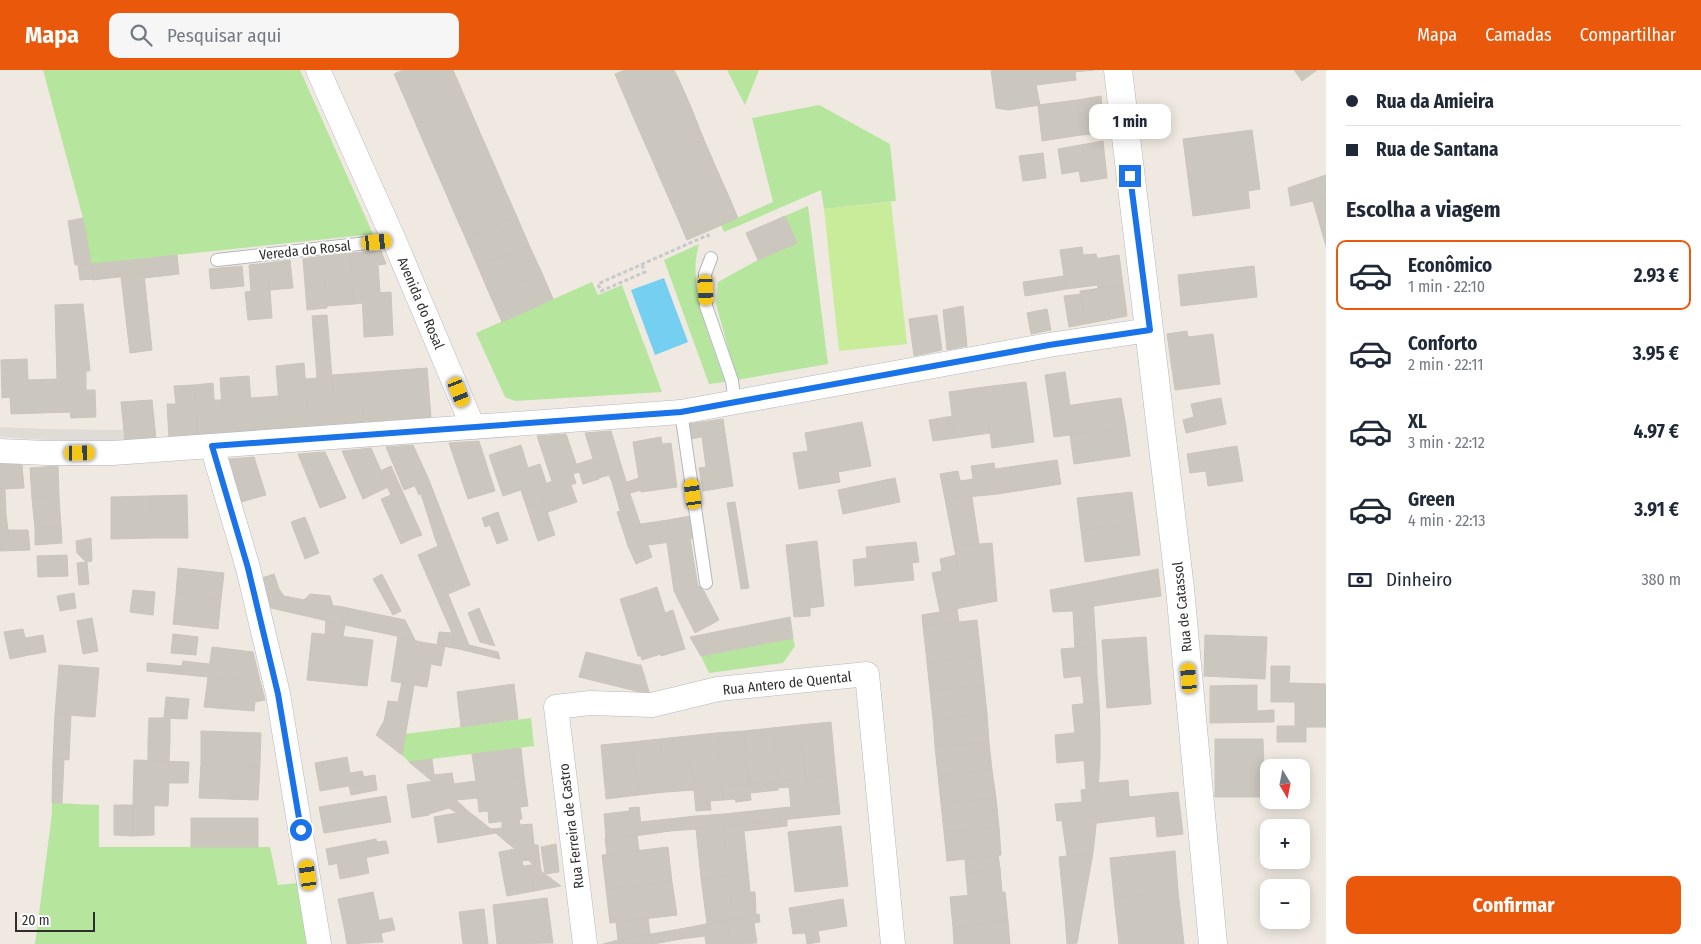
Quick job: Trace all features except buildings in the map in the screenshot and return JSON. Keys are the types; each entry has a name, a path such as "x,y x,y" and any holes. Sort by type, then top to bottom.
{"main road":[{"name":"Rua de Catassol","path":"1118,70 1186,648 1213,944"}],"street":[{"name":"Avenida do Rosal","path":"318,70 394,240 473,427"},
{"path":"0,450 47,453 113,453 681,412 1049,345 1150,330"},
{"path":"212,446 248,568 278,694 319,944"},
{"name":"Rua Antero de Quental","path":"556,707 590,703 652,705 718,690 867,674 893,944"},
{"name":"Rua Ferreira de Castro","path":"556,707 585,944"}],"lane":[{"name":"Vereda do Rosal","path":"217,260 394,240"},
{"path":"711,258 705,274 706,306 732,381 736,402"},
{"path":"681,412 706,583"}],"path":[{"path":"642,265 645,272 601,291 598,284 708,235 712,244 711,258"},
{"path":"618,270 620,275"}],"green space":[{"path":"43,70 300,70 373,234 91,264 83,218"},
{"path":"727,70 759,70 745,105"},
{"path":"819,105 890,144 896,201 824,209 821,190 724,232 721,225 773,202 752,118"},
{"path":"891,202 907,344 839,351 824,209"},
{"path":"808,206 828,364 737,380 716,304 718,282 758,260 797,243 785,216"},
{"path":"699,244 696,260 698,295 702,314 725,382 709,384 664,260"},
{"path":"592,282 598,295 622,285 662,392 515,401 505,397 476,333"},
{"path":"793,638 795,646 783,663 709,673 701,656"},
{"path":"531,718 534,746 409,762 402,755 405,734"},
{"path":"52,803 99,805 99,847 270,847 278,885 298,883 309,944 35,944"}],"shaded area":[{"path":"0,427 124,430 125,441 0,437"}],"water":[{"path":"664,278 688,342 655,355 631,290"}],"route":[{"path":"301,830 278,694 248,568 212,446 681,412 1049,345 1087,341 1150,330 1130,176"}]}
